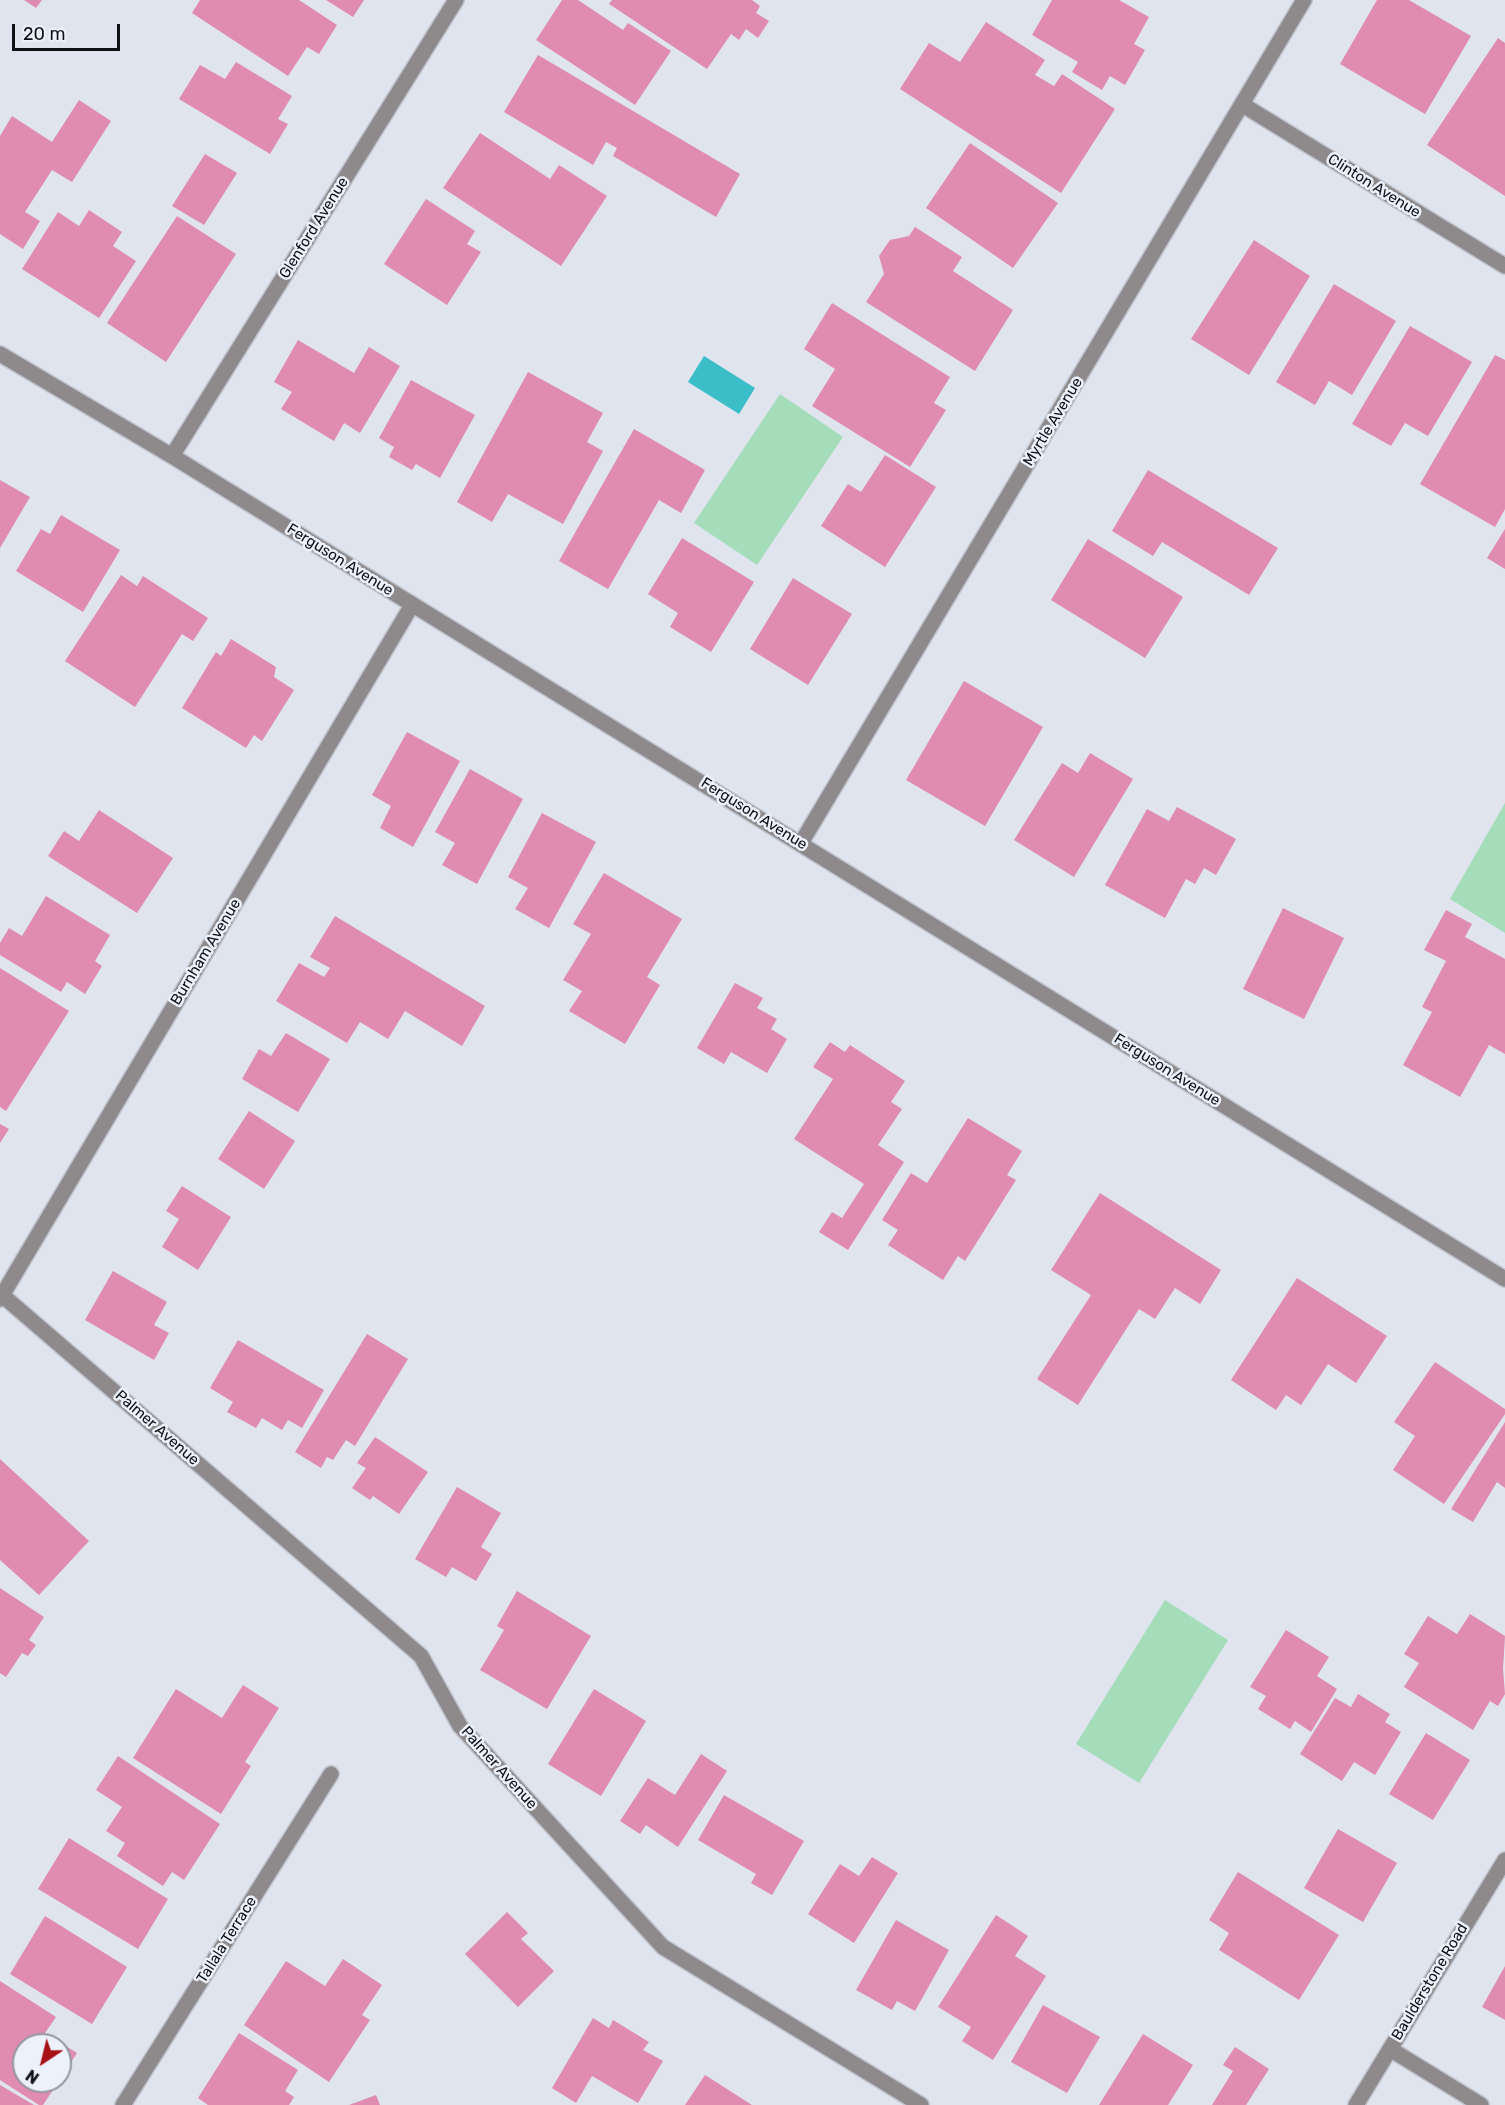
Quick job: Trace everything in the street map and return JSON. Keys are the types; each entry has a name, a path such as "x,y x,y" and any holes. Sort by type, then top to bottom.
{"street":[{"name":"Glenford Avenue","path":"172,456 456,0"},
{"name":"Myrtle Avenue","path":"801,843 1304,0"},
{"name":"Clinton Avenue","path":"1243,105 1505,266"},
{"name":"Ferguson Avenue","path":"0,354 172,456 801,843 1505,1280"},
{"name":"Burnham Avenue","path":"1,1297 412,605"},
{"name":"Palmer Avenue","path":"1,1297 421,1656 460,1726 663,1947 921,2105"},
{"name":"Tallala Terrace","path":"123,2105 331,1774"},
{"name":"Baulderstone Road","path":"1356,2105 1505,1860"},
{"path":"1390,2049 1481,2105"}],"green space":[{"path":"780,394 843,437 757,565 694,523"},
{"path":"1505,803 1505,933 1450,899"},
{"path":"1165,1600 1228,1640 1139,1783 1076,1744"}],"water":[{"path":"704,356 755,388 739,414 688,382"}],"building":[{"path":"24,0 42,0 36,8"},
{"path":"200,0 299,0 337,25 319,54 307,47 288,76 192,13"},
{"path":"326,0 364,0 353,17"},
{"path":"562,0 578,0 623,30 628,23 671,51 635,105 536,40"},
{"path":"612,0 752,0 760,6 756,13 769,21 758,38 746,29 739,40 731,34 707,69 609,4"},
{"path":"1052,0 1119,0 1149,17 1134,44 1145,50 1125,85 1110,76 1102,90 1072,72 1078,62 1032,35"},
{"path":"1377,0 1409,0 1471,36 1425,114 1340,64"},
{"path":"986,22 1045,60 1035,75 1054,86 1062,74 1115,109 1061,193 900,89 929,43 960,62"},
{"path":"1498,38 1505,43 1505,196 1427,145"},
{"path":"538,55 740,174 716,217 613,156 617,148 606,142 593,165 504,112"},
{"path":"236,62 292,96 278,119 288,124 270,154 179,99 200,65 225,79"},
{"path":"79,100 111,121 72,182 52,170 25,212 40,221 23,249 0,234 0,136 12,116 52,142"},
{"path":"480,133 550,179 559,165 607,196 561,266 443,188"},
{"path":"970,143 1058,203 1013,268 926,208"},
{"path":"205,154 237,173 204,225 172,206"},
{"path":"426,199 475,231 467,244 481,252 447,305 384,264"},
{"path":"89,210 122,232 113,246 136,261 99,318 22,269 58,212 79,226"},
{"path":"177,216 236,254 166,362 107,323"},
{"path":"915,227 962,257 953,271 1013,310 975,371 866,302 884,274 879,256 890,240 909,236"},
{"path":"1254,240 1310,276 1249,375 1191,339"},
{"path":"1334,284 1396,321 1352,395 1329,381 1315,405 1276,382"},
{"path":"832,303 950,377 934,403 946,410 910,467 812,406 835,369 804,349"},
{"path":"1410,326 1472,362 1428,436 1405,423 1391,446 1352,424"},
{"path":"298,340 354,373 369,347 400,366 360,433 344,423 334,441 281,409 292,392 274,382"},
{"path":"1495,355 1505,360 1505,509 1495,527 1420,484"},
{"path":"528,372 603,413 587,442 603,451 563,524 508,494 492,522 457,502"},
{"path":"411,380 475,415 440,478 416,464 412,470 389,457 394,447 379,438"},
{"path":"634,429 705,470 681,513 659,500 608,589 559,561"},
{"path":"885,455 936,487 885,567 821,526 848,484 861,492"},
{"path":"1148,470 1278,548 1249,595 1162,542 1153,556 1112,531"},
{"path":"0,480 30,497 0,548"},
{"path":"61,515 120,550 83,612 16,571 41,529 50,534"},
{"path":"1505,529 1505,569 1487,558"},
{"path":"682,538 754,582 711,652 670,627 678,613 648,594"},
{"path":"1088,539 1183,597 1145,658 1051,600"},
{"path":"121,575 137,586 143,576 208,618 193,641 182,634 135,707 65,661"},
{"path":"793,578 852,614 808,685 750,649"},
{"path":"231,639 276,667 274,677 294,690 262,741 254,735 246,748 182,708 216,652 221,656"},
{"path":"964,681 1043,727 985,826 906,780"},
{"path":"407,732 460,761 413,847 380,828 391,806 372,795"},
{"path":"1090,753 1133,779 1074,877 1014,840 1062,763 1078,773"},
{"path":"470,769 523,799 477,884 442,865 455,843 435,832"},
{"path":"1177,807 1236,839 1216,875 1204,868 1195,884 1186,879 1165,918 1105,885 1147,809 1169,821"},
{"path":"99,810 173,858 137,913 48,856 64,831 79,841"},
{"path":"542,813 596,842 549,928 515,909 528,888 508,877"},
{"path":"604,873 682,919 647,977 660,985 625,1044 569,1011 582,991 563,980 591,934 573,924"},
{"path":"46,896 110,935 95,961 102,966 85,994 67,982 61,992 0,955 0,943 9,928 22,936"},
{"path":"1283,908 1344,938 1304,1019 1243,989"},
{"path":"1446,910 1472,924 1465,937 1505,959 1505,1054 1489,1045 1460,1097 1403,1065 1432,1012 1422,1007 1446,961 1424,950"},
{"path":"335,916 485,1006 462,1046 405,1011 388,1039 360,1022 347,1043 276,1001 299,963 324,977 330,968 310,957"},
{"path":"0,968 69,1011 6,1111 0,1107"},
{"path":"735,983 763,998 757,1008 777,1019 771,1029 787,1039 767,1073 731,1052 724,1064 697,1048"},
{"path":"286,1033 330,1059 298,1112 242,1079 259,1049 271,1056"},
{"path":"830,1042 845,1052 850,1045 905,1081 891,1102 902,1109 878,1145 904,1162 848,1250 819,1232 832,1212 842,1218 864,1184 794,1139 833,1079 813,1067"},
{"path":"249,1111 295,1141 264,1189 218,1159"},
{"path":"968,1118 1022,1151 1007,1175 1016,1180 965,1261 958,1256 943,1280 888,1245 898,1230 882,1220 911,1173 927,1183"},
{"path":"0,1124 9,1129 0,1143"},
{"path":"182,1186 231,1217 198,1270 162,1247 179,1219 166,1211"},
{"path":"1100,1193 1221,1270 1200,1304 1175,1288 1155,1319 1139,1309 1078,1405 1037,1379 1091,1295 1051,1270"},
{"path":"113,1271 167,1302 154,1325 169,1333 154,1360 85,1320"},
{"path":"1297,1278 1387,1336 1356,1383 1328,1364 1301,1405 1286,1395 1276,1410 1231,1380"},
{"path":"367,1334 408,1359 355,1446 346,1440 333,1460 327,1457 321,1468 295,1452"},
{"path":"238,1340 324,1390 302,1428 288,1420 282,1430 262,1418 256,1428 227,1412 233,1402 210,1388"},
{"path":"1435,1362 1505,1409 1505,1414 1444,1504 1393,1470 1415,1436 1394,1422"},
{"path":"1505,1422 1505,1488 1497,1482 1473,1522 1451,1509"},
{"path":"375,1437 428,1472 399,1514 373,1496 370,1500 352,1488 366,1468 357,1463"},
{"path":"0,1459 89,1541 39,1595 0,1560"},
{"path":"457,1487 501,1513 481,1547 492,1554 476,1581 452,1567 446,1577 415,1559"},
{"path":"0,1588 44,1617 29,1640 36,1645 28,1656 22,1653 6,1677 0,1673"},
{"path":"517,1591 591,1636 547,1709 480,1670 504,1630 497,1626"},
{"path":"1470,1614 1505,1636 1503,1669 1505,1694 1498,1706 1490,1701 1473,1730 1404,1687 1419,1663 1404,1654 1428,1616 1457,1634"},
{"path":"1286,1630 1329,1657 1317,1676 1337,1689 1311,1732 1295,1721 1290,1729 1258,1709 1266,1696 1250,1687"},
{"path":"243,1685 279,1708 245,1762 251,1766 221,1814 133,1758 176,1689 222,1718"},
{"path":"594,1689 646,1721 601,1796 548,1764"},
{"path":"1358,1694 1390,1714 1385,1722 1401,1732 1375,1775 1354,1762 1342,1781 1300,1754 1335,1698 1351,1707"},
{"path":"1426,1733 1470,1760 1433,1820 1389,1794"},
{"path":"701,1754 727,1771 678,1847 646,1825 640,1834 620,1821 648,1778 675,1795"},
{"path":"118,1756 220,1824 184,1880 172,1872 163,1886 117,1856 125,1843 106,1831 122,1807 96,1790"},
{"path":"724,1795 804,1841 772,1895 751,1883 756,1874 698,1840"},
{"path":"1338,1829 1397,1863 1363,1922 1304,1888"},
{"path":"69,1838 168,1899 138,1949 38,1889"},
{"path":"872,1857 898,1873 854,1943 808,1914 840,1864 859,1876"},
{"path":"1238,1872 1339,1935 1299,2000 1219,1950 1229,1933 1209,1920"},
{"path":"507,1912 528,1933 521,1939 554,1971 518,2007 465,1954"},
{"path":"996,1915 1028,1936 1015,1956 1046,1976 993,2060 962,2041 971,2027 938,2007"},
{"path":"45,1916 127,1967 92,2024 10,1974"},
{"path":"896,1920 949,1950 915,2011 897,2001 892,2010 856,1990"},
{"path":"343,1959 382,1985 362,2015 370,2020 329,2082 244,2025 286,1961 325,1986"},
{"path":"1505,1966 1505,2020 1482,2007"},
{"path":"0,1981 56,2017 45,2033 12,2033 12,2088 0,2080"},
{"path":"1043,2005 1100,2037 1067,2093 1011,2062"},
{"path":"593,2018 609,2028 613,2020 649,2042 643,2050 663,2061 638,2103 592,2076 576,2103 552,2088"},
{"path":"239,2033 298,2070 285,2091 294,2097 289,2105 208,2105 198,2098"},
{"path":"1143,2034 1193,2065 1168,2105 1099,2105"},
{"path":"1235,2047 1269,2069 1246,2105 1212,2105 1233,2071 1223,2065"},
{"path":"72,2050 77,2053 72,2061"},
{"path":"705,2075 752,2105 685,2105"},
{"path":"0,2085 34,2105 0,2105"},
{"path":"20,2093 51,2093 43,2105 39,2105"},
{"path":"376,2095 380,2105 349,2105"}]}
